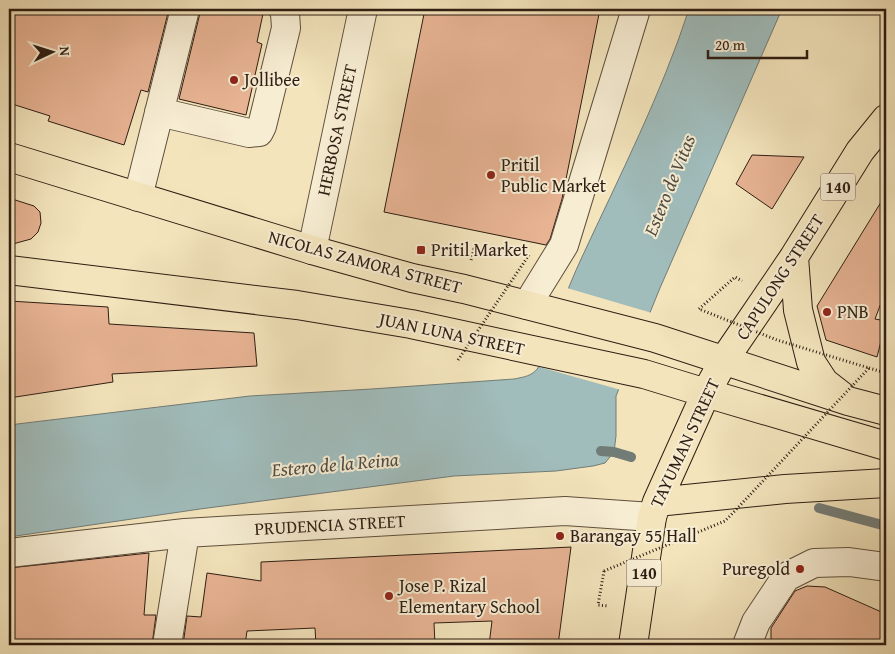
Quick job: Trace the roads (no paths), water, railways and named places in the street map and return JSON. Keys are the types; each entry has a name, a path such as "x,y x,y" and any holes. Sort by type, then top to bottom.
{"main road":[{"name":"CAPULONG STREET","path":"724,360 794,257 860,151 886,119"},
{"name":"NICOLAS ZAMORA STREET","path":"9,157 312,250 412,278 464,289 655,338 724,360"},
{"path":"794,257 798,310 811,362 824,382 848,401"},
{"name":"JUAN LUNA STREET","path":"9,270 298,305 411,324 644,374 886,446"},
{"path":"724,360 848,401 886,411"},
{"name":"TAYUMAN STREET","path":"633,645 654,510 706,393 724,360"},
{"path":"654,510 785,489 886,483"}],"street":[{"path":"138,197 185,9"},
{"path":"159,112 249,133 259,132 286,28 283,9"},
{"name":"HERBOSA STREET","path":"312,250 362,9"},
{"path":"540,308 564,245 636,9"},
{"name":"PRUDENCIA STREET","path":"9,553 185,533 565,511 654,510"},
{"path":"167,645 185,533"},
{"path":"748,645 756,622 786,577 814,563 849,562 886,567"}],"water":[{"path":"689,9 782,9 660,288 616,396 614,452 605,463 556,471 454,476 200,509 9,537 9,425 250,396 514,379 533,373 538,368 576,271 653,104"}],"waterway":[{"path":"601,451 614,452 631,457"},
{"path":"819,508 886,526"}],"place":[{"name":"Jollibee","path":"234,80"},
{"name":"Pritil Public Market","path":"491,175"},
{"name":"Pritil Market","path":"421,250"},
{"name":"PNB","path":"827,312"},
{"name":"Barangay 55 Hall","path":"560,536"},
{"name":"Puregold","path":"800,569"},
{"name":"Jose P. Rizal Elementary School","path":"389,596"}],"water label":[{"name":"Estero de Vitas","path":"669,185"},
{"name":"Estero de la Reina","path":"335,464"}]}
